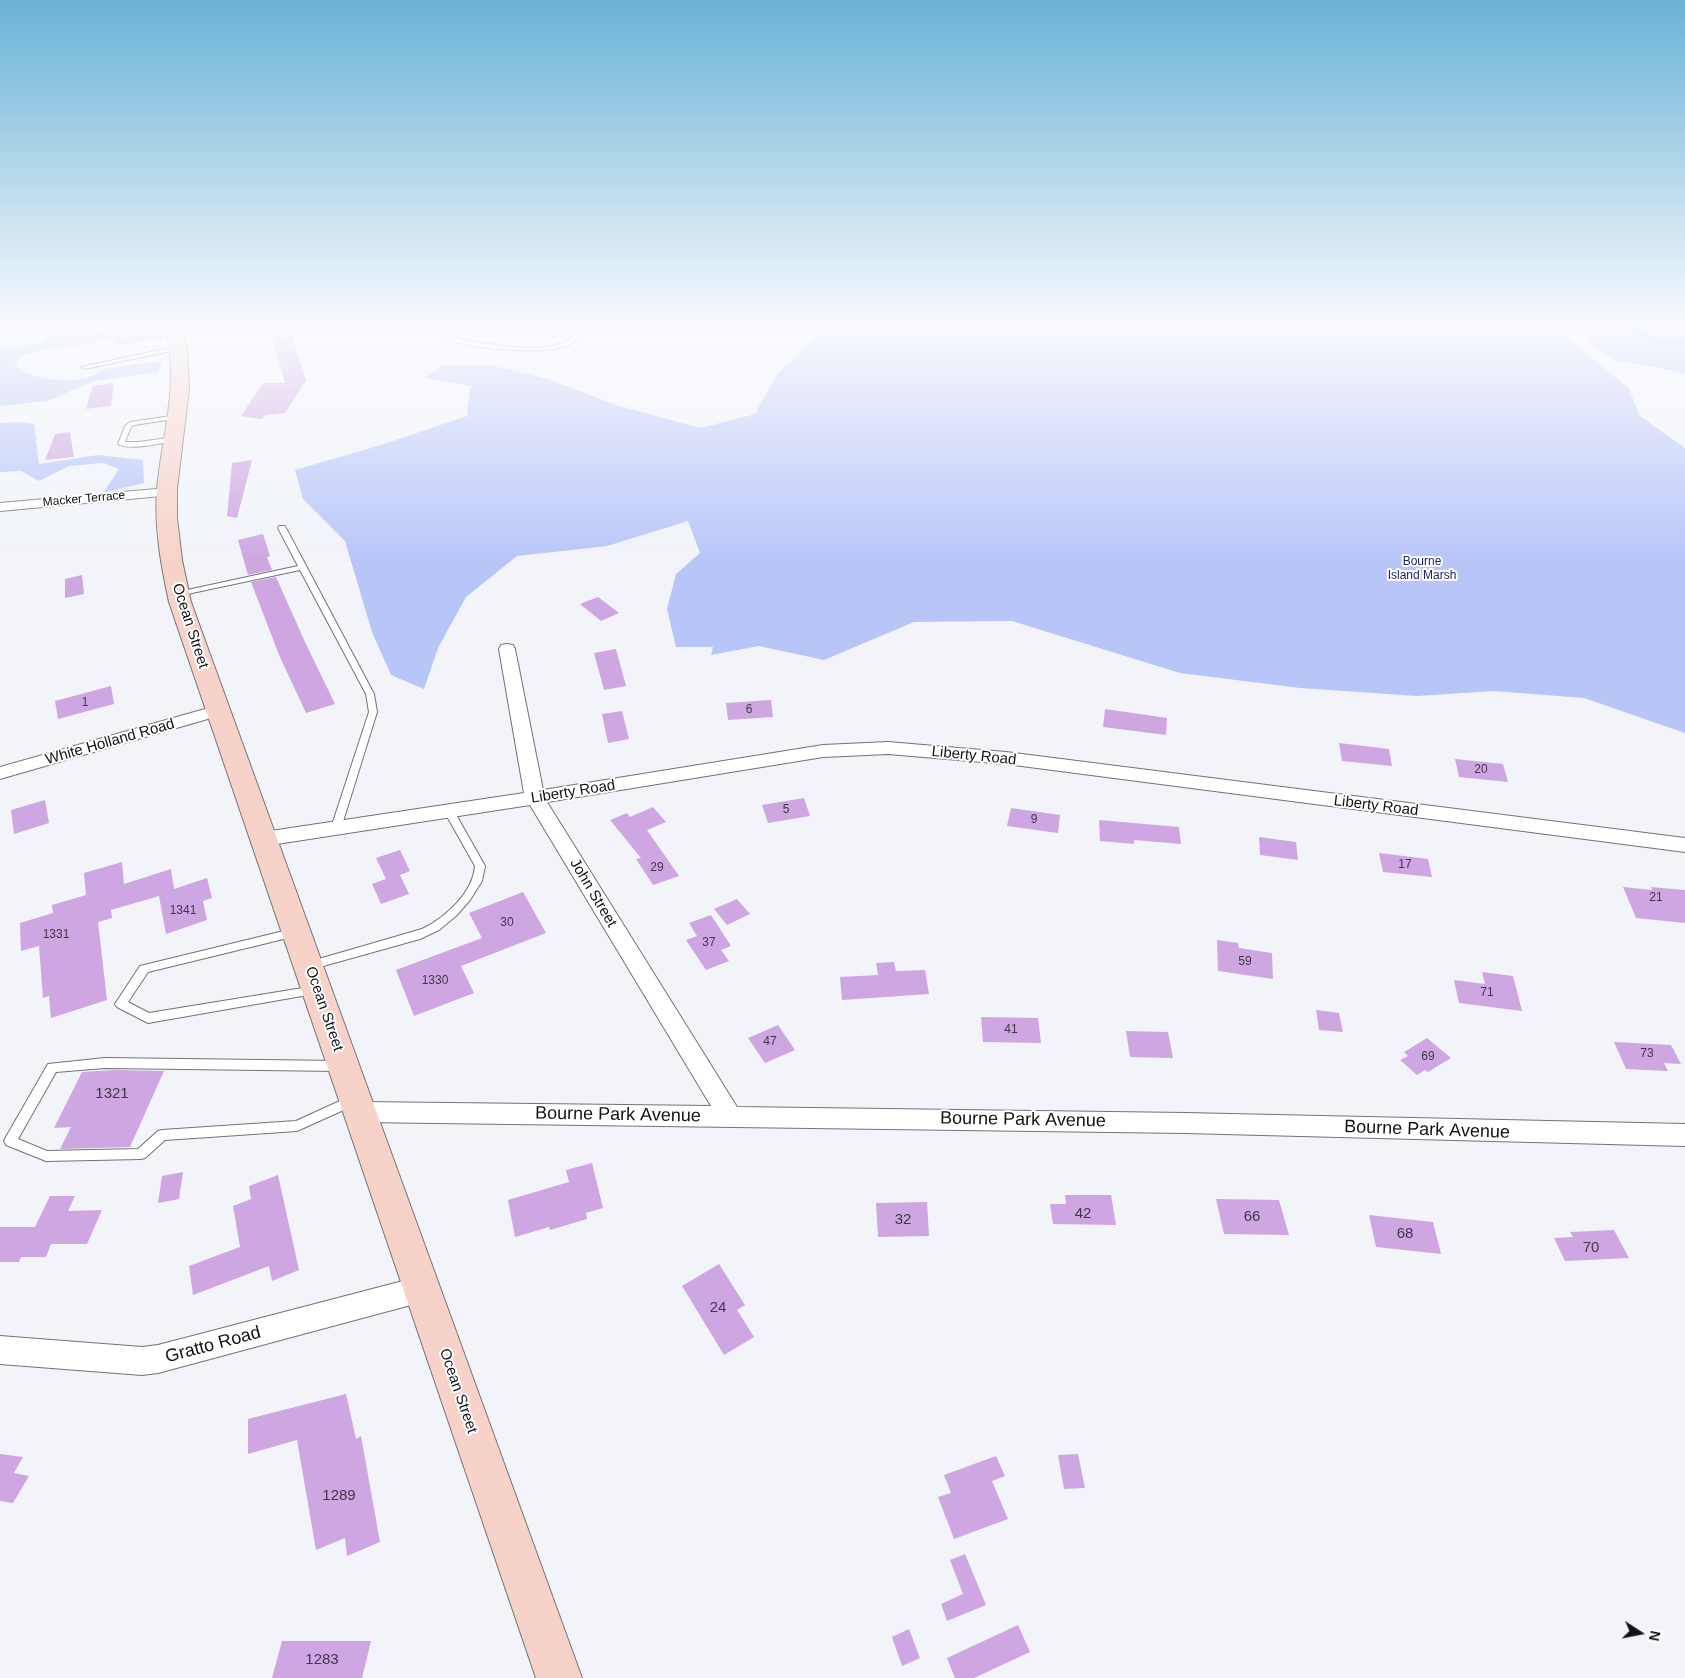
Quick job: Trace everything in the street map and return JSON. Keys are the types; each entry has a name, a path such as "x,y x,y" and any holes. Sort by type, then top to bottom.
{"main road":[{"name":"Ocean Street","path":"179,405 167,492 169,545 178,594 241,778 559,1678"}],"street":[{"name":"Macker Terrace","path":"0,507 167,492"},
{"name":"John Street","path":"507,649 535,798 730,1116"},
{"name":"White Holland Road","path":"0,773 219,710"},
{"name":"Liberty Road","path":"264,839 823,752 888,748 1006,758 1685,845"},
{"name":"Bourne Park Avenue","path":"358,1106 730,1116 1185,1123 1685,1135"},
{"name":"Gratto Road","path":"0,1350 142,1361 158,1359 422,1289"}],"lane":[{"path":"132,422 177,428 139,444 120,444 128,426 132,422"},
{"path":"282,528 370,694 373,712 336,828"},
{"path":"178,594 303,567"},
{"path":"297,932 144,970 121,1004 148,1018 313,978 429,931 452,914 481,872 480,866 449,811"},
{"path":"344,1066 105,1063 52,1068 10,1141 46,1156 142,1154 162,1136 297,1126 358,1106"}],"green space":[{"name":"Bourne Island Marsh","path":"468,405 617,405 701,428 755,414 760,405 1635,405 1639,415 1685,448 1685,733 1584,698 1494,691 1417,696 1300,688 1180,673 1012,621 914,622 824,660 759,646 711,655 713,647 676,647 667,609 676,574 700,553 688,521 607,546 517,556 466,597 438,648 424,689 391,675 372,632 345,541 303,499 295,470 381,445 467,416"},
{"path":"0,423 34,424 39,464 98,455 143,460 144,483 103,493 119,469 103,463 69,466 39,481 21,471 0,472"}],"building":[{"path":"87,405 111,405 111,406 86,409"},
{"path":"248,405 290,405 285,413 267,415 261,419 241,416"},
{"path":"70,432 74,457 45,460 55,434"},
{"path":"252,460 237,518 227,516 232,463"},
{"path":"263,534 270,556 267,557 272,570 248,575 238,540"},
{"path":"82,575 84,594 65,598 65,579"},
{"path":"276,577 335,704 306,713 279,655 251,582"},
{"path":"598,597 619,613 601,621 580,604"},
{"path":"616,649 626,686 604,690 594,653"},
{"path":"111,686 114,704 58,719 55,701"},
{"path":"771,700 773,717 728,720 726,703"},
{"path":"1105,709 1167,718 1166,735 1103,727"},
{"path":"622,711 629,739 608,743 602,714"},
{"path":"1339,743 1389,749 1392,766 1342,761"},
{"path":"1455,759 1503,764 1508,782 1459,777"},
{"path":"804,798 810,816 768,823 762,805"},
{"path":"45,800 49,823 14,834 11,810"},
{"path":"653,807 666,822 647,830 679,876 653,885 636,859 641,858 610,820 627,813 630,817"},
{"path":"1011,808 1060,815 1058,833 1007,826"},
{"path":"1099,820 1179,827 1181,844 1134,840 1134,844 1100,841"},
{"path":"1259,837 1296,842 1298,860 1260,855"},
{"path":"400,850 410,871 400,875 409,894 381,904 372,884 386,879 376,858"},
{"path":"1379,853 1428,859 1432,877 1383,872"},
{"path":"122,862 124,884 171,869 174,889 207,878 212,898 203,901 207,920 166,934 159,896 111,910 112,918 98,922 107,1000 51,1018 49,996 43,998 39,946 21,951 20,923 53,913 52,905 86,895 84,873"},
{"path":"1623,887 1652,890 1651,887 1685,890 1685,923 1636,918"},
{"path":"523,892 546,933 461,966 474,993 414,1016 396,970 482,938 469,913"},
{"path":"737,899 750,914 727,925 714,909"},
{"path":"711,915 731,946 721,950 729,961 706,970 686,940 697,936 689,923"},
{"path":"1217,940 1238,943 1239,948 1272,953 1273,979 1218,971"},
{"path":"894,962 896,971 925,970 929,994 842,1000 840,977 878,975 876,963"},
{"path":"1482,972 1513,976 1522,1011 1459,1003 1454,980 1485,984"},
{"path":"1316,1010 1339,1013 1343,1032 1319,1030"},
{"path":"981,1017 1038,1018 1041,1043 983,1042"},
{"path":"778,1025 795,1050 765,1063 748,1038"},
{"path":"1126,1031 1168,1032 1173,1058 1130,1057"},
{"path":"1427,1038 1451,1058 1428,1072 1425,1070 1417,1075 1400,1060 1408,1056 1404,1052"},
{"path":"1614,1042 1671,1045 1681,1064 1664,1063 1668,1071 1626,1069"},
{"path":"115,1070 164,1071 130,1147 60,1149 71,1127 54,1128 82,1072"},
{"path":"592,1163 603,1208 586,1213 587,1219 550,1230 549,1227 515,1237 508,1200 569,1182 566,1170"},
{"path":"183,1172 179,1199 158,1203 162,1176"},
{"path":"278,1175 299,1270 272,1281 269,1266 193,1295 189,1266 240,1247 233,1206 251,1199 249,1186"},
{"path":"1065,1195 1111,1195 1116,1225 1053,1224 1050,1204 1066,1204"},
{"path":"50,1196 75,1196 68,1211 102,1210 87,1244 51,1244 46,1257 21,1257 19,1262 0,1262 0,1227 35,1227"},
{"path":"1216,1199 1279,1200 1289,1235 1224,1234"},
{"path":"927,1202 929,1236 878,1237 876,1203"},
{"path":"1369,1215 1433,1222 1441,1254 1376,1247"},
{"path":"1614,1230 1629,1258 1565,1261 1554,1238 1573,1237 1570,1232"},
{"path":"719,1264 745,1305 737,1310 754,1337 724,1355 682,1286"},
{"path":"346,1394 356,1439 361,1436 380,1542 347,1556 345,1538 316,1550 297,1440 248,1454 248,1419"},
{"path":"0,1454 23,1457 14,1473 29,1476 13,1503 0,1501"},
{"path":"1078,1454 1085,1488 1064,1489 1058,1455"},
{"path":"996,1456 1005,1476 992,1481 1008,1519 954,1539 938,1497 951,1493 944,1475"},
{"path":"965,1554 986,1605 947,1621 941,1604 963,1594 950,1560"},
{"path":"1018,1625 1030,1652 974,1678 955,1678 947,1658"},
{"path":"909,1629 920,1658 902,1666 892,1637"},
{"path":"282,1641 371,1641 362,1678 272,1678"}]}
